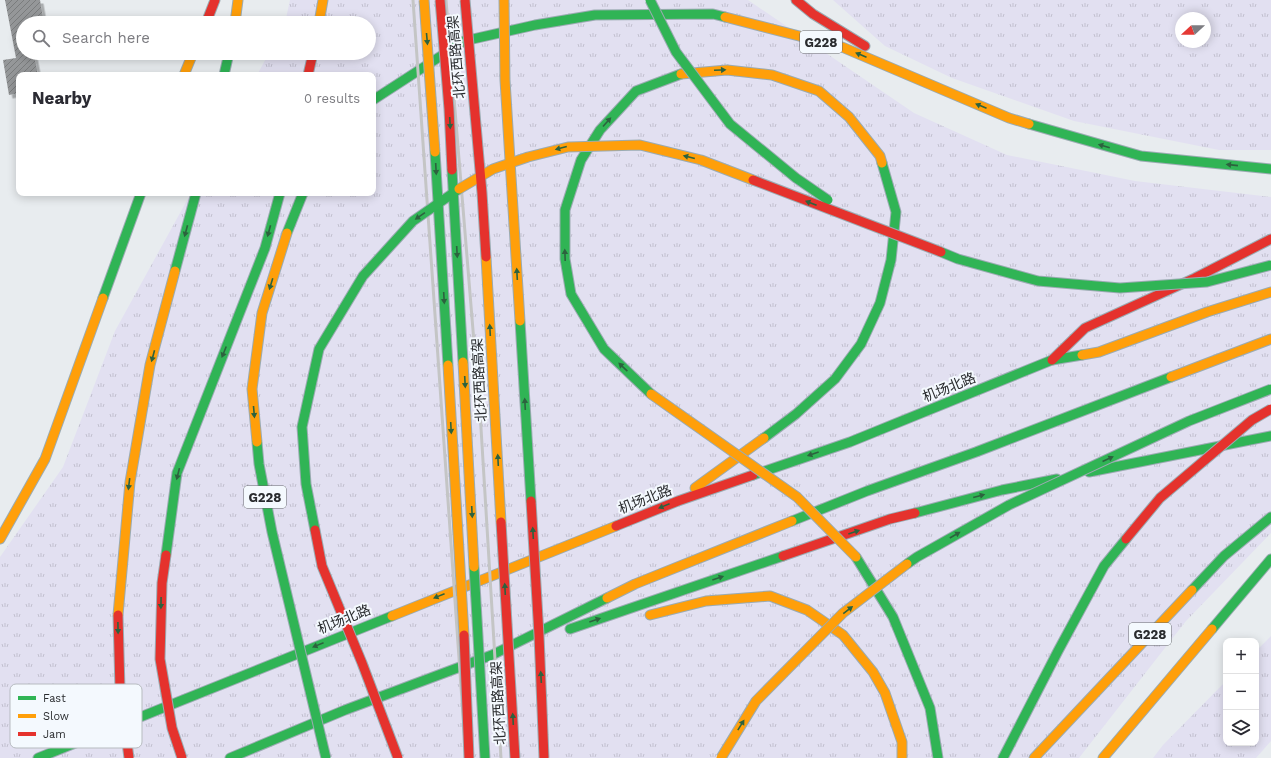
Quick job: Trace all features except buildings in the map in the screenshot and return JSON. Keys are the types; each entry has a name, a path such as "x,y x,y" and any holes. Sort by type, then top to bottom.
{"main road":[{"path":"209,16 215,0"},
{"path":"236,16 238,0"},
{"path":"320,16 323,0"},
{"path":"424,0 464,633 469,758"},
{"name":"北环西路高架","path":"440,0 450,109 485,758"},
{"name":"北环西路高架","path":"465,0 482,193 516,758"},
{"path":"504,0 505,80 539,635 544,758"},
{"path":"650,0 676,52 730,124 796,178 860,222"},
{"path":"796,0 813,14 918,79"},
{"name":"G228","path":"376,98 464,41 535,25 595,15 713,14 842,47 1009,118 1141,156 1271,169"},
{"path":"185,72 190,60"},
{"path":"225,72 227,60"},
{"path":"309,72 311,60"},
{"path":"678,501 796,414 835,379 861,344 877,310 891,260 896,212 880,156 849,117 820,91 772,75 727,70 683,72 636,90 600,130 581,160 565,210 565,259 571,294 604,349 651,394 797,496 856,557 893,617 930,708 938,758"},
{"path":"398,758 362,663 322,566 306,484 302,427 319,349 363,276 413,221 466,184 493,169 528,157 568,147 640,145 701,160 958,260 1038,281 1120,288 1207,282 1271,265"},
{"path":"0,539 45,459 140,196"},
{"path":"120,684 118,609 130,482 150,365 195,196"},
{"path":"182,758 172,728 160,660 162,583 177,473 265,248 279,196"},
{"name":"G228","path":"302,196 287,234 262,313 252,389 259,464 272,532 326,758"},
{"path":"1052,360 1085,328 1194,278 1271,239"},
{"name":"机场北路","path":"142,716 678,501 850,442 1052,360 1099,352 1207,312 1271,292"},
{"path":"492,656 635,584 867,490 976,452 1271,339"},
{"path":"720,758 756,701 843,614 917,557 1009,505 1190,421 1271,389"},
{"path":"1003,758 1104,566 1160,498 1252,420 1271,409"},
{"path":"230,758 346,710 492,656 890,519 1002,490 1271,436"},
{"name":"G228","path":"1034,758 1224,556 1271,517"},
{"path":"1103,758 1271,559"},
{"path":"637,618 706,601 770,596 807,610 843,635 873,672 885,692 902,742 902,758"},
{"path":"568,636 607,626"},
{"path":"492,656 545,642"},
{"path":"543,726 552,752"},
{"name":"机场北路","path":"38,758 63,748"},
{"path":"128,748 129,758"}],"green space":[{"path":"290,0 748,0 914,113 1007,155 1135,181 1271,197 1271,533 1186,621 1079,758 0,758 0,557 63,467 115,331 189,196 376,196 376,72 259,72 265,60 376,60 376,16 287,16"},
{"path":"833,0 1271,0 1271,150 1219,150 1074,121 952,78 885,46"},
{"path":"1271,636 1271,741 1256,758 1153,758 1163,745 1223,684 1223,746 1259,746 1259,648"}],"railway":[{"path":"413,0 466,758"},
{"path":"446,0 481,428 501,758"}],"traffic: fast":[{"path":"650,0 676,52 730,124 796,178 828,200"},
{"path":"376,98 464,41 535,25 595,15 713,14 725,17"},
{"path":"225,72 227,60"},
{"path":"651,394 604,349 571,294 565,259 565,210 581,160 600,130 636,91 681,74"},
{"path":"1029,124 1141,156 1271,169"},
{"path":"435,152 448,365"},
{"path":"764,438 796,414 835,379 861,344 880,303 891,260 896,212 882,163"},
{"path":"452,170 463,362"},
{"path":"315,530 306,484 302,427 319,349 363,276 413,221 459,189"},
{"path":"103,298 140,196"},
{"path":"175,271 195,196"},
{"path":"166,555 177,473 265,248 279,196"},
{"path":"287,233 302,196"},
{"path":"941,252 958,259 1038,281 1120,288 1207,282 1271,265"},
{"path":"520,321 531,501"},
{"path":"753,475 850,442 1052,360 1082,355"},
{"path":"792,521 867,491 976,452 1171,377"},
{"path":"907,564 1009,505 1189,421 1271,389"},
{"path":"1089,472 1271,436"},
{"path":"257,442 259,464 272,532 326,758"},
{"path":"915,513 1002,490 1057,479"},
{"path":"1192,590 1224,556 1271,517"},
{"path":"1003,758 1104,566 1126,539"},
{"path":"570,629 783,556"},
{"path":"856,557 893,617 930,708 938,758"},
{"path":"1212,629 1271,559"},
{"path":"474,567 485,758"},
{"path":"230,758 345,710 492,655 607,598"},
{"path":"142,716 392,616"},
{"path":"38,758 63,748"}],"traffic: slow":[{"path":"236,16 238,0"},
{"path":"320,16 323,0"},
{"path":"424,0 435,152"},
{"path":"504,0 505,80 520,321"},
{"path":"725,17 842,47 1009,118 1029,124"},
{"path":"185,72 190,60"},
{"path":"681,74 727,70 772,75 819,91 849,117 880,156 882,163"},
{"path":"459,189 493,169 528,157 568,147 640,145 701,160 753,180"},
{"path":"257,442 252,389 262,313 287,233"},
{"path":"486,257 501,522"},
{"path":"118,615 130,482 150,365 175,271"},
{"path":"1082,355 1099,352 1207,312 1271,292"},
{"path":"0,539 45,459 103,298"},
{"path":"1171,377 1271,339"},
{"path":"463,362 474,567"},
{"path":"448,365 464,635"},
{"path":"651,394 797,497 856,557"},
{"path":"695,488 764,438"},
{"path":"607,598 635,584 792,521"},
{"path":"392,616 616,526"},
{"path":"721,758 756,701 843,613 907,564"},
{"path":"1034,758 1192,590"},
{"path":"650,615 706,601 770,596 807,610 843,635 873,672 885,693 902,742 902,758"},
{"path":"1103,758 1212,629"}],"traffic: jam":[{"path":"209,16 215,0"},
{"path":"440,0 449,109 452,170"},
{"path":"465,0 482,193 486,257"},
{"path":"796,0 813,14 865,46"},
{"path":"309,72 311,60"},
{"path":"753,180 941,252"},
{"path":"1052,360 1085,328 1195,278 1271,239"},
{"path":"1126,539 1160,498 1252,420 1271,409"},
{"path":"616,526 678,501 753,475"},
{"path":"531,501 539,635 544,758"},
{"path":"783,556 890,519 915,513"},
{"path":"501,522 515,758"},
{"path":"315,530 322,566 362,663 398,758"},
{"path":"166,555 162,583 160,659 172,728 182,758"},
{"path":"118,615 120,684"},
{"path":"464,635 469,758"},
{"path":"128,748 129,758"}]}
